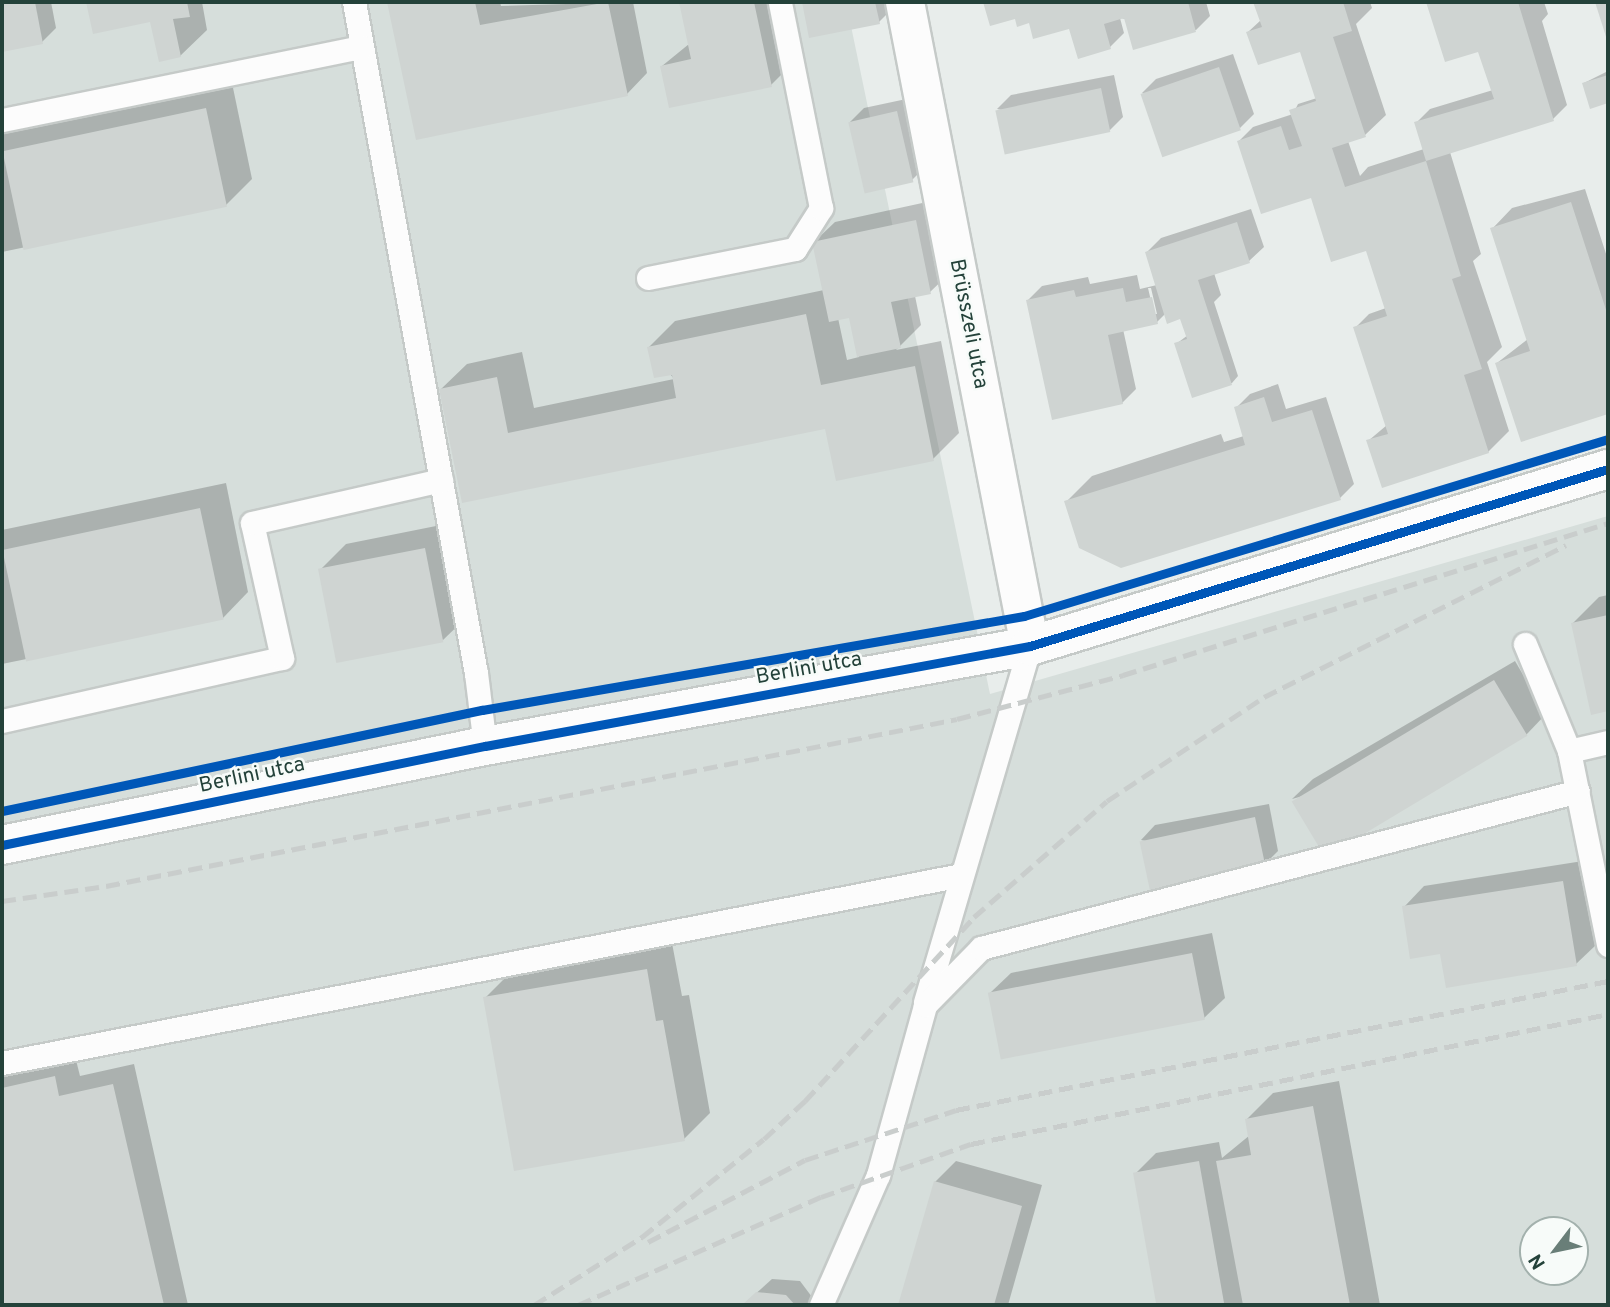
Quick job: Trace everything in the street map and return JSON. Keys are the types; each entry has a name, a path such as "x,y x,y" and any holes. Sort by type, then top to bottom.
{"street":[{"name":"Brüsszeli utca","path":"905,2 1030,646"},
{"name":"Berlini utca","path":"2,845 485,746 1030,646 1608,469"}],"lane":[{"path":"354,2 441,480 485,746"},
{"path":"648,278 795,249 821,208 780,2"},
{"path":"2,120 362,47"},
{"path":"2,721 282,658 252,523 441,480"},
{"path":"1525,644 1569,751 1608,945"},
{"path":"821,1305 878,1175 961,874 1030,646"},
{"path":"1569,751 1608,742"},
{"path":"925,1005 981,948 1578,791"},
{"path":"2,1063 961,874"}],"shaded area":[{"path":"2,2 846,2 990,694 1608,516 1608,1305 2,1305"}],"building":[{"path":"2,2 35,2 43,44 2,52"},
{"path":"86,2 187,2 190,17 173,19 181,57 159,62 150,22 93,34"},
{"path":"387,2 475,2 480,25 608,2 628,96 416,140"},
{"path":"679,2 754,2 772,87 669,108 660,66 691,59"},
{"path":"802,2 875,2 880,24 809,38"},
{"path":"983,2 1188,2 1196,32 1133,50 1124,18 1104,24 1111,49 1078,59 1069,29 1033,39 1029,23 1017,27 1015,19 990,26"},
{"path":"1253,2 1343,2 1352,31 1333,37 1366,137 1332,148 1345,187 1426,161 1461,276 1452,279 1482,369 1464,375 1489,453 1382,488 1366,440 1388,434 1353,327 1387,316 1366,251 1331,262 1311,198 1261,214 1237,141 1281,126 1289,150 1302,146 1289,110 1316,101 1300,52 1258,65 1246,32 1262,27"},
{"path":"1426,2 1518,2 1554,121 1426,161 1414,122 1494,99 1478,52 1445,62"},
{"path":"1595,2 1608,2 1608,43"},
{"path":"1219,67 1241,130 1162,157 1141,94"},
{"path":"1608,75 1608,103 1590,109 1582,83"},
{"path":"1101,88 1110,132 1005,154 995,110"},
{"path":"206,108 227,207 24,250 3,151"},
{"path":"897,111 913,182 865,193 848,122"},
{"path":"1571,202 1608,316 1608,414 1521,442 1495,363 1530,351 1490,228"},
{"path":"916,220 931,294 891,302 901,348 857,357 849,318 829,322 812,242"},
{"path":"1237,222 1250,263 1198,280 1232,385 1192,398 1174,343 1187,339 1180,319 1167,324 1145,252"},
{"path":"1123,288 1126,302 1152,297 1158,324 1108,335 1123,404 1052,420 1026,300 1074,290 1076,297"},
{"path":"806,314 821,385 915,366 934,461 836,481 825,429 462,503 439,389 497,377 508,433 676,398 672,375 654,378 647,347"},
{"path":"1264,397 1272,422 1312,410 1341,500 1121,568 1079,548 1064,501 1245,445 1234,407"},
{"path":"200,508 224,620 26,662 2,550"},
{"path":"425,548 443,642 336,663 318,569"},
{"path":"1608,615 1608,711 1591,715 1571,623"},
{"path":"1494,680 1527,736 1325,857 1292,802"},
{"path":"1255,817 1265,866 1150,890 1140,842"},
{"path":"1563,881 1577,966 1446,988 1440,954 1410,959 1402,906"},
{"path":"1192,953 1205,1020 1001,1059 988,993"},
{"path":"647,969 656,1021 663,1020 685,1141 514,1171 483,997"},
{"path":"55,1076 59,1096 113,1084 164,1305 2,1305 2,1088"},
{"path":"1313,1106 1350,1305 1243,1305 1216,1161 1251,1155 1245,1119"},
{"path":"1199,1161 1224,1305 1156,1305 1133,1173"},
{"path":"934,1181 1022,1206 994,1305 898,1305"},
{"path":"756,1292 786,1295 795,1305 742,1305"}],"railway":[{"path":"2,901 106,886 957,719 1123,675 1608,523"},
{"path":"534,1305 642,1237 764,1139 805,1101 974,917 1107,801 1264,697 1566,545"},
{"path":"648,1242 805,1160 956,1110 1608,981"},
{"path":"578,1305 821,1197 971,1144 1608,1014"}],"cycle path":[{"path":"2,811 482,710 1024,616 1608,439"},
{"path":"2,845 485,746 1030,646 1608,469"}]}
